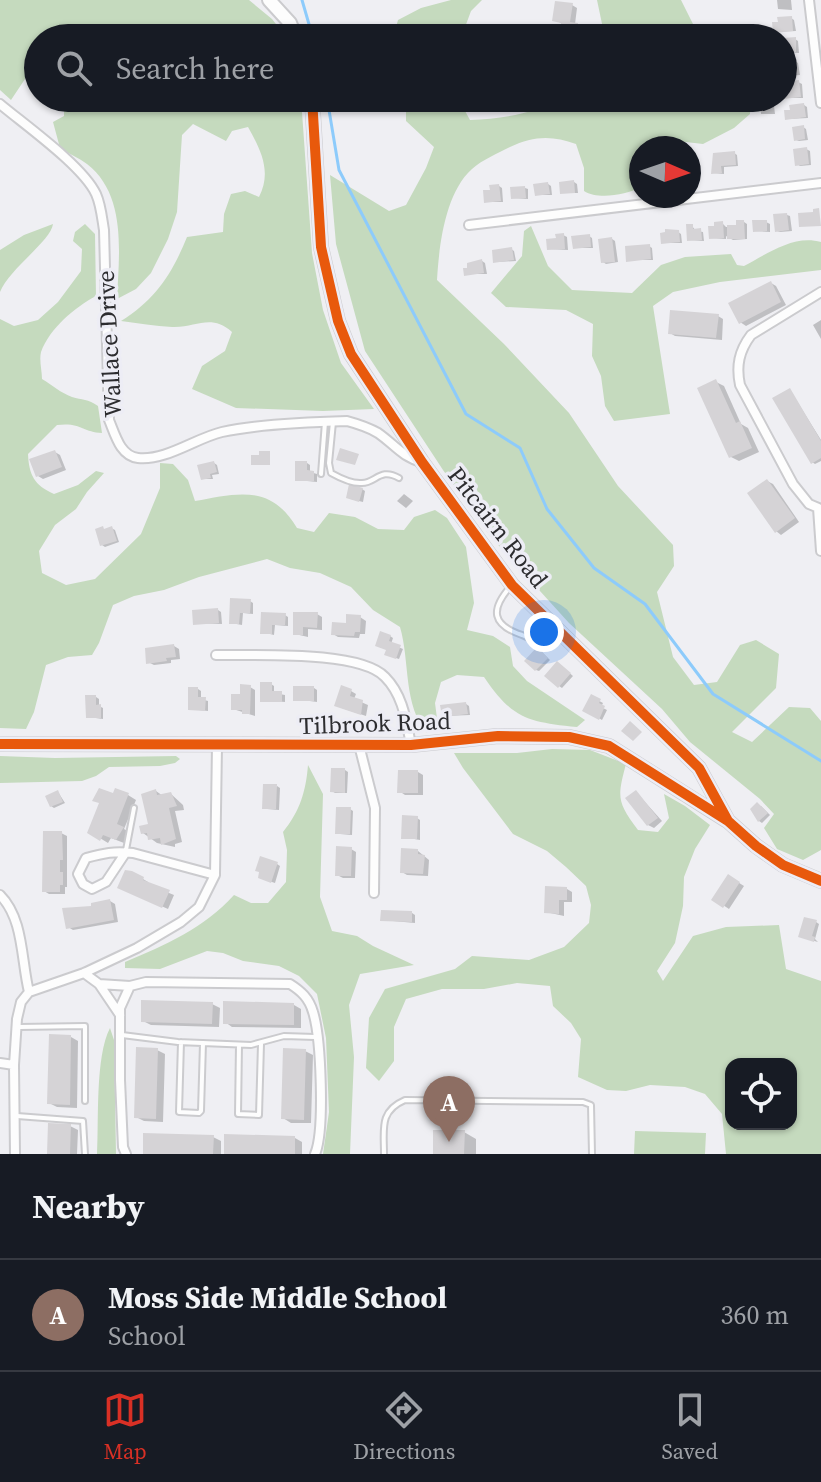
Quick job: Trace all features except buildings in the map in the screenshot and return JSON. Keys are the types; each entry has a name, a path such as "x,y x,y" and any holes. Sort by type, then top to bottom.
{"street":[{"path":"269,0 290,24"},
{"path":"809,0 821,103"},
{"path":"810,10 821,9"},
{"name":"Wallace Drive","path":"0,104 79,172 95,191 101,206 109,420 126,453 138,458 161,454 222,432 347,421 367,426 409,459 422,462"},
{"name":"Pitcairn Road","path":"313,112 321,247 338,321 351,354 422,462 512,585 699,768 728,821 783,865 821,881"},
{"path":"469,225 821,183"},
{"path":"821,292 751,335 744,345 737,371 740,385 793,484 809,504 820,509 821,551"},
{"path":"216,655 330,659 360,662 374,667 394,687 400,699 411,745"},
{"name":"Tilbrook Road","path":"0,744 411,745 530,735 569,737 609,746 728,821"},
{"path":"359,745 375,808 374,893"},
{"path":"15,1154 14,1065 21,1002 29,992 84,973 181,922 199,907 215,875 217,746"},
{"path":"126,852 106,882 92,889 83,884 78,874 86,858 112,851 126,852 215,875"},
{"path":"0,895 15,918 29,992"},
{"path":"84,973 99,984 120,1015"},
{"path":"99,984 290,984 307,998 314,1012 318,1037 320,1130 315,1154"},
{"path":"126,1154 123,1147 120,1008 130,986"},
{"path":"0,1063 14,1065"}],"lane":[{"path":"321,474 329,422"},
{"path":"329,422 331,473 360,484 382,475 393,474 399,478"},
{"path":"512,585 499,600 496,611 497,620 502,625 540,642 558,629"},
{"path":"126,852 134,808"},
{"path":"16,1027 85,1026 85,1101"},
{"path":"120,1035 239,1045 284,1036 318,1037"},
{"path":"181,1042 179,1112 199,1113 203,1043"},
{"path":"239,1045 238,1114 259,1115 261,1043"},
{"path":"384,1154 385,1114 392,1106 405,1100 583,1102 591,1105 593,1115 592,1154"},
{"path":"14,1116 83,1121 85,1154"}],"green space":[{"path":"0,0 249,0 276,24 24,24 24,80 11,100 0,90"},
{"path":"451,0 482,0 471,11 466,24 397,24 398,20 421,8"},
{"path":"597,0 681,0 693,24 602,24"},
{"path":"64,112 302,112 312,253 323,310 341,363 374,409 236,408 192,389 202,366 225,351 232,332 210,322 172,327 121,321 144,304 161,285 187,237 223,232 224,214 231,194 245,191 259,197 265,170 248,127 232,131 226,141 193,124 182,135 177,212 168,239 151,273 136,289 117,299 119,245 115,208 100,177 87,164 60,148 53,122 64,116"},
{"path":"406,112 466,112 470,120 527,112 750,112 734,128 703,144 701,136 629,136 629,192 620,194 604,196 584,191 584,168 576,144 567,141 543,138 527,141 485,160 472,169 455,192 445,221 437,280 504,344 569,413 618,486 673,545 674,566 657,592 673,657 694,685 717,682 740,645 756,640 779,654 776,688 732,732 752,742 789,707 810,708 821,721 821,850 803,860 777,849 764,828 774,814 760,799 690,742 662,709 569,623 490,536 365,351 336,244 330,175 389,211 406,205 434,147 406,121"},
{"path":"53,224 45,239 12,274 0,292 0,250 24,235"},
{"path":"85,224 95,234 96,296 79,306 57,327 45,343 40,362 42,379 68,395 98,406 102,433 71,425 57,425 28,454 34,478 54,494 78,485 96,471 104,473 76,509 55,525 39,551 42,573 66,585 95,579 141,534 160,488 160,463 173,464 188,480 195,501 239,494 265,498 287,514 297,528 314,532 329,513 355,517 378,529 404,530 414,517 435,510 447,518 466,547 474,603 467,630 493,636 510,647 513,666 527,681 585,720 577,727 534,720 513,710 484,677 457,675 441,682 435,703 438,726 427,733 414,710 400,627 373,610 351,587 320,573 290,568 267,559 134,596 113,605 92,655 68,657 46,665 34,712 26,729 0,728 0,319 14,326 38,320 58,302 81,271 82,249 73,241 75,232"},
{"path":"531,226 548,266 572,290 632,293 661,265 685,257 731,254 737,265 744,266 781,246 811,240 821,242 821,270 720,282 673,292 653,306 670,414 614,421 605,406 601,376 592,356 593,324 566,310 506,307 491,293 522,256 524,231"},
{"path":"590,750 626,764 621,799 638,830 658,832 669,818 664,794 710,825 695,849 684,877 683,906 675,943 657,971 663,981 693,936 726,927 779,925 786,969 821,981 821,1154 726,1154 722,1114 705,1094 685,1087 650,1085 626,1091 607,1090 578,1077 581,1039 571,1023 553,1006 550,986 517,983 484,989 442,989 406,999 394,1027 394,1061 379,1081 366,1068 369,1018 385,989 455,969 472,956 529,960 564,947 589,923 591,905 586,886 547,851 513,834 454,753"},
{"path":"0,756 176,756 180,759 160,766 109,767 82,781 0,783"},
{"path":"308,765 323,794 320,897 332,931 357,936 414,965 360,974 349,1005 354,1057 350,1154 323,1154 329,1112 326,1038 317,994 299,976 279,966 243,961 207,951 160,969 125,968 125,962 197,926 234,895 251,903 268,903 286,882 287,850 283,832 301,800"},
{"path":"110,1028 114,1040 116,1154 97,1154 100,1072"},
{"path":"635,1131 706,1133 705,1154 634,1154"}],"waterway":[{"path":"302,0 309,24"},
{"path":"329,112 339,170 466,414 520,448 547,509 594,568 645,604 713,694 821,761"}],"cycle path":[{"path":"313,112 321,247 338,321 351,354 422,462 512,585 699,768 728,821 783,865 821,881"},
{"path":"0,744 411,745 498,736 569,737 609,746 728,821"}],"place":[{"name":"Moss Side Middle School","path":"449,1142"}]}
